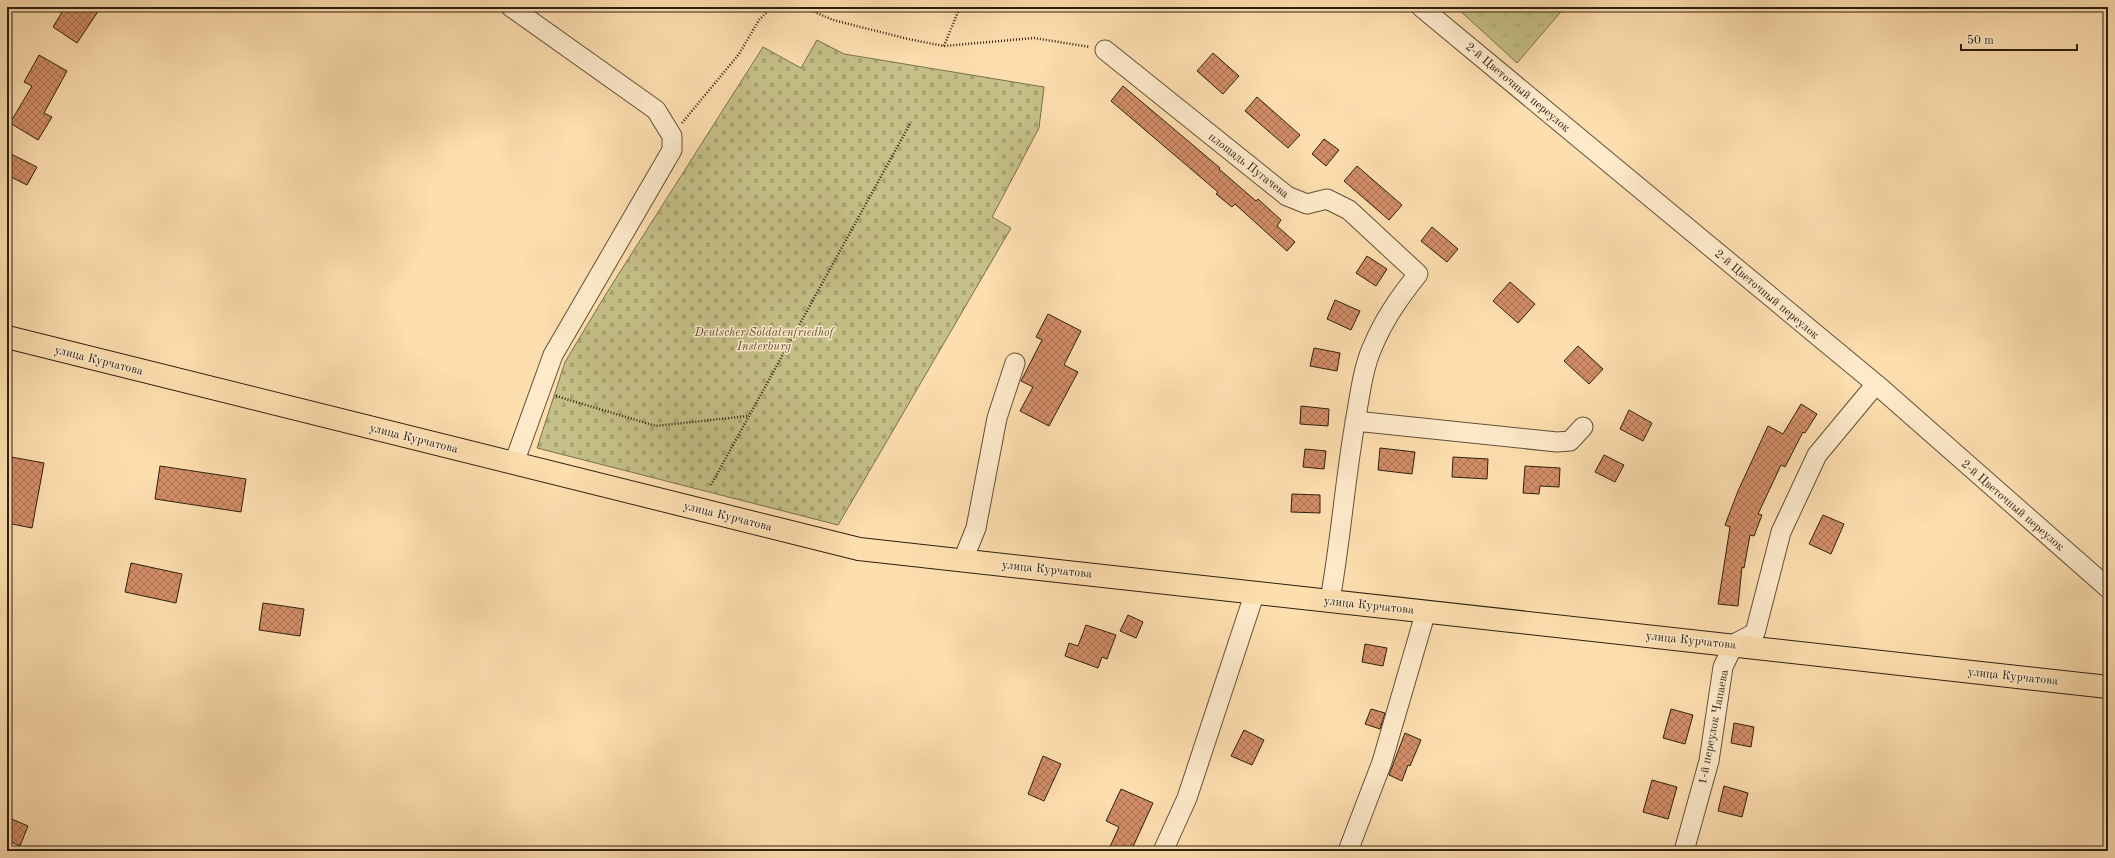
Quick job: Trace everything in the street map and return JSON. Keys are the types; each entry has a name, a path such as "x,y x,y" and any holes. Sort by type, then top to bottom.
{"main road":[{"name":"улица Курчатова","path":"7,337 859,549 1734,644 2108,687"}],"street":[{"path":"511,7 656,110 672,136 672,150 553,354 514,463"},
{"name":"2-й Цветочный переулок","path":"1421,7 1876,384 2108,588"},
{"name":"площадь Пугачева","path":"1105,50 1287,196 1306,204 1327,199 1349,210 1418,274 1394,303 1372,350 1355,421"},
{"path":"963,560 976,528 997,418 1015,363"},
{"path":"1734,644 1755,633 1781,532 1817,455 1876,384"},
{"path":"1330,600 1338,557 1348,462 1355,421 1557,442 1570,441 1583,427"},
{"path":"1163,851 1187,798 1255,592"},
{"path":"1348,851 1382,762 1426,611"},
{"name":"1-й переулок Чапаева","path":"1684,851 1709,762 1723,667 1734,644"}],"path":[{"path":"672,136 739,54 760,20 772,7"},
{"path":"803,7 833,20 908,39 944,46 1034,38 1105,50"},
{"path":"944,46 960,7"},
{"path":"711,485 911,122"},
{"path":"540,392 656,426 748,416"}],"green space":[{"path":"1456,7 1565,7 1517,63"},
{"name":"Deutscher Soldatenfriedhof Insterburg","path":"817,40 844,54 1044,87 1039,128 992,217 1011,228 838,525 537,448 565,362 606,294 763,47 801,68"}],"building":[{"path":"65,7 101,7 77,43 53,27"},
{"path":"1213,53 1239,76 1223,94 1197,71"},
{"path":"39,55 67,71 44,113 52,117 38,140 10,123 32,86 24,82"},
{"path":"1123,86 1220,168 1219,169 1256,201 1258,199 1281,220 1277,226 1295,242 1287,251 1235,204 1232,207 1216,194 1218,192 1111,101"},
{"path":"1257,97 1300,135 1288,148 1245,111"},
{"path":"1324,139 1339,150 1326,166 1312,154"},
{"path":"7,152 37,167 27,185 7,175"},
{"path":"1357,166 1402,205 1389,220 1344,181"},
{"path":"1432,227 1458,249 1447,262 1421,241"},
{"path":"1367,256 1387,269 1376,286 1356,273"},
{"path":"1510,282 1535,304 1518,323 1493,301"},
{"path":"1335,300 1360,311 1351,330 1327,319"},
{"path":"1048,314 1081,331 1064,365 1078,372 1049,426 1020,411 1033,387 1021,381 1042,340 1036,337"},
{"path":"1578,346 1603,369 1589,384 1564,361"},
{"path":"1314,348 1340,353 1337,371 1310,366"},
{"path":"1801,404 1817,414 1805,433 1803,432 1785,467 1781,465 1758,514 1762,515 1754,536 1750,535 1744,568 1742,567 1738,606 1718,604 1730,527 1725,525 1738,491 1768,426 1783,434"},
{"path":"1301,406 1329,409 1328,426 1300,424"},
{"path":"1629,410 1652,423 1643,441 1620,429"},
{"path":"1380,448 1415,452 1412,474 1378,470"},
{"path":"1305,449 1326,451 1324,469 1303,467"},
{"path":"1604,455 1624,465 1615,482 1595,472"},
{"path":"11,457 44,463 32,528 7,523 7,475"},
{"path":"1453,457 1488,459 1487,479 1452,477"},
{"path":"160,466 246,479 241,512 155,499"},
{"path":"1525,466 1560,468 1559,487 1540,486 1539,494 1523,493"},
{"path":"1292,494 1320,495 1320,513 1291,512"},
{"path":"1823,515 1844,524 1831,554 1809,544"},
{"path":"131,563 182,574 176,603 125,592"},
{"path":"263,603 304,609 300,636 259,630"},
{"path":"1128,615 1143,622 1136,638 1120,631"},
{"path":"1086,625 1116,635 1107,659 1102,657 1098,668 1065,656 1069,643 1078,646"},
{"path":"1365,644 1387,648 1383,666 1362,662"},
{"path":"1371,709 1385,713 1380,729 1365,724"},
{"path":"1671,709 1693,715 1685,744 1663,738"},
{"path":"1734,723 1754,727 1751,747 1731,743"},
{"path":"1244,730 1264,740 1252,765 1231,756"},
{"path":"1405,733 1421,740 1410,766 1408,765 1402,781 1389,775"},
{"path":"1043,756 1061,764 1044,801 1028,794"},
{"path":"1652,780 1677,787 1668,819 1643,812"},
{"path":"1724,786 1748,793 1742,817 1718,811"},
{"path":"1121,789 1153,803 1131,851 1108,851 1119,827 1106,821"},
{"path":"7,817 28,826 20,846 7,840"}]}
